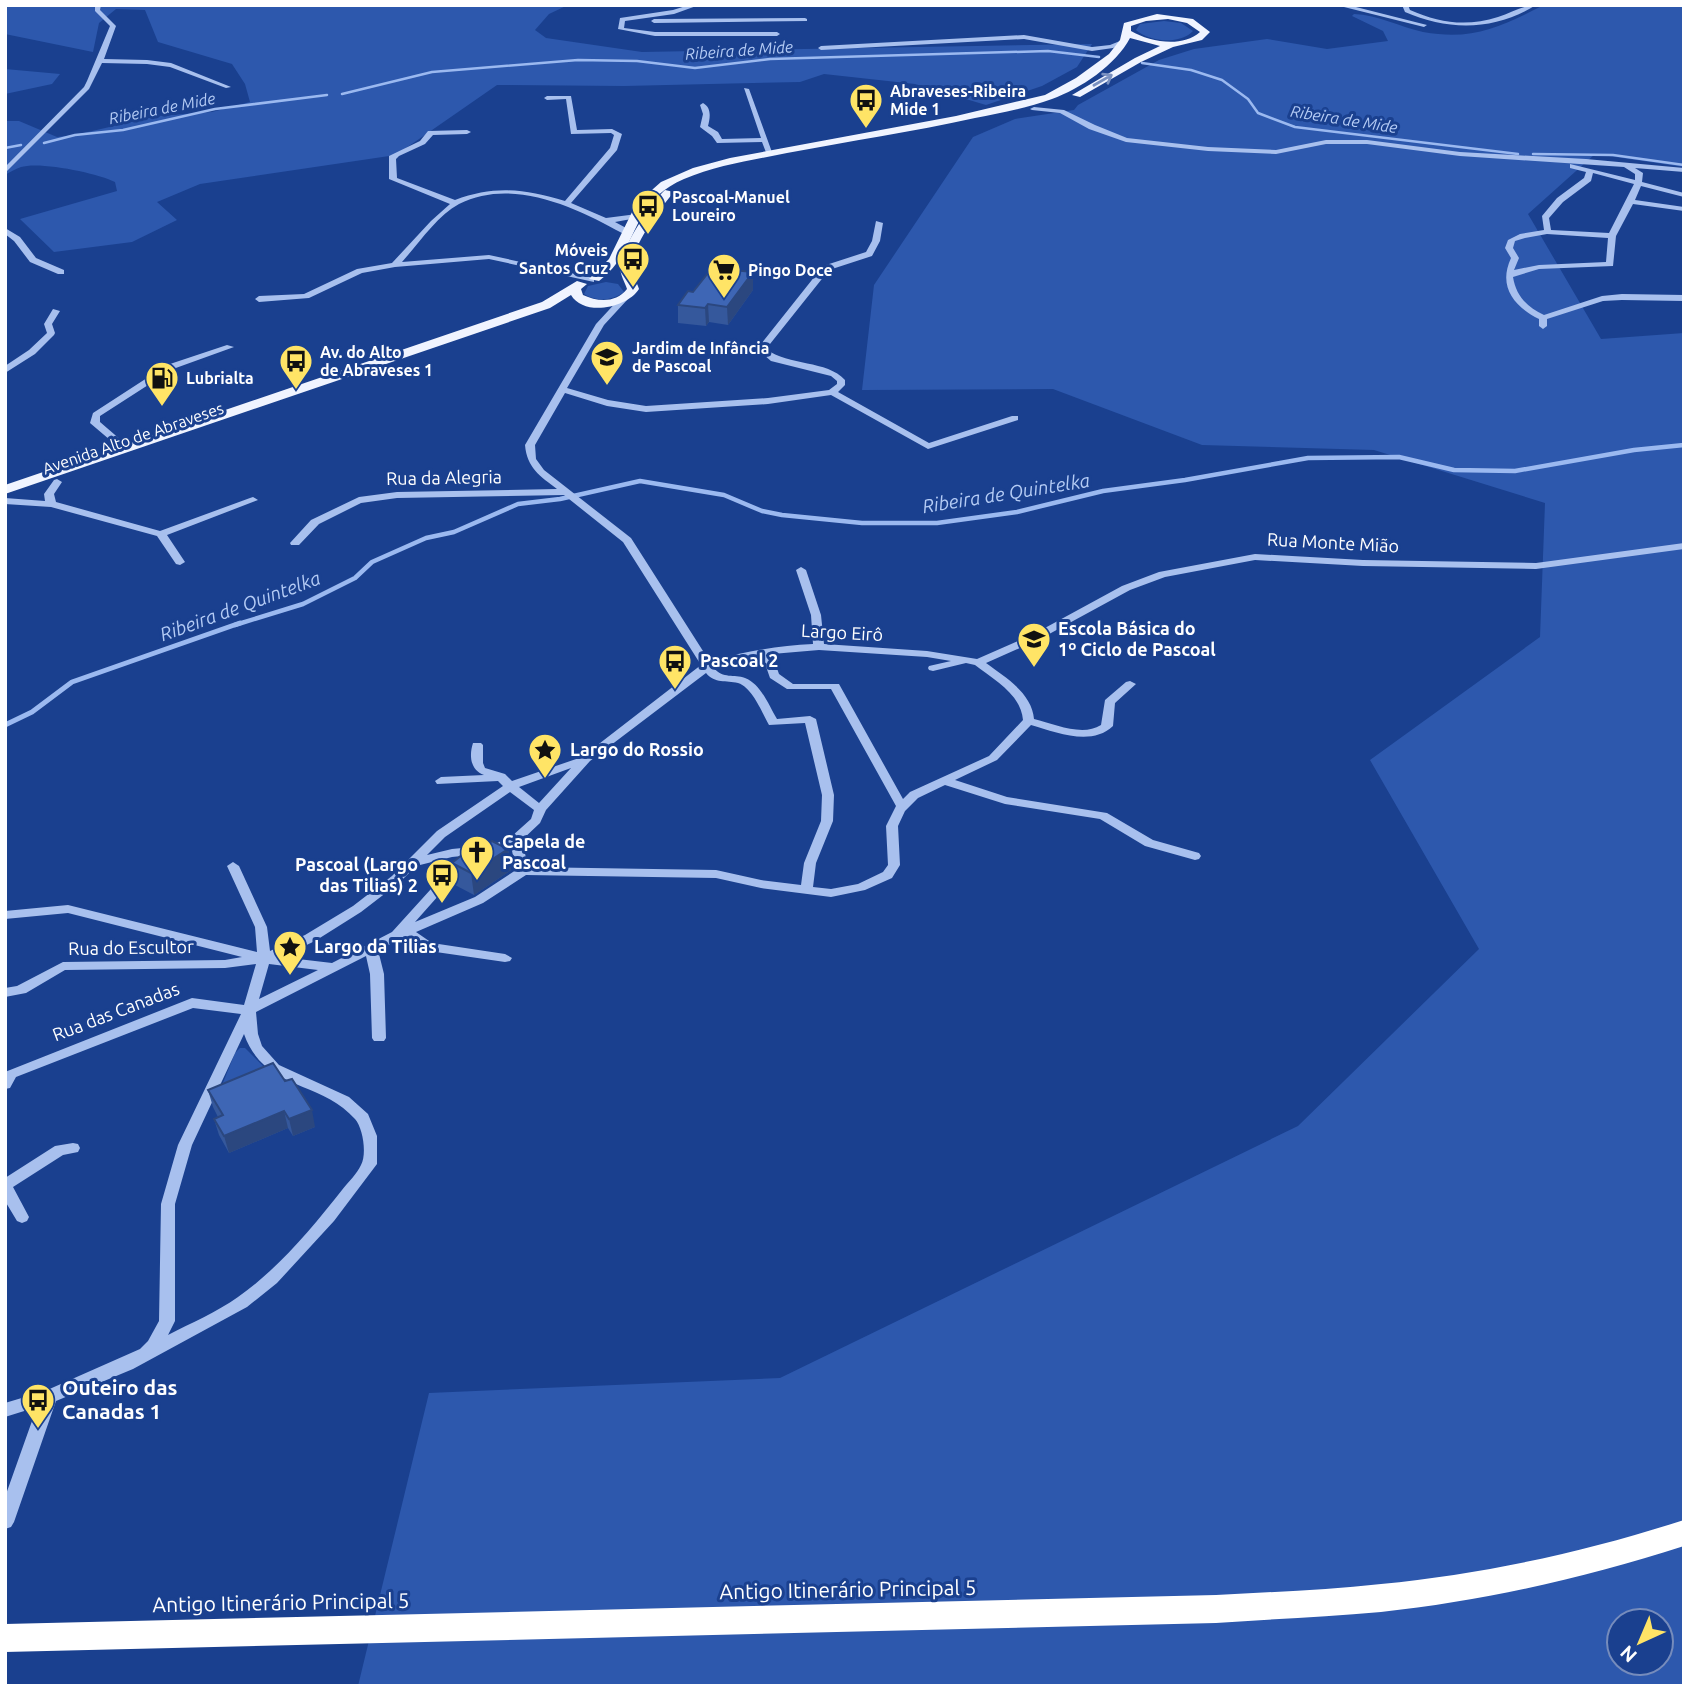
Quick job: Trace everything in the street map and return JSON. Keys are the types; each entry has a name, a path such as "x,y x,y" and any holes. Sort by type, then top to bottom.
{"highway":[{"name":"Antigo Itinerário Principal 5","path":"5,1638 1216,1609 1382,1597 1492,1580 1633,1550 1684,1533"}],"main road":[{"path":"1150,18 1170,5"},
{"path":"595,303 577,297 585,283 612,267 625,231 649,195 682,176 706,167 770,153 1025,104 1066,90 1105,61 1125,36 1128,24 1150,18 1187,15 1205,32 1198,39 1175,44 1138,60 1063,105 749,164 692,180 656,203 646,218 626,267 633,293 623,300"},
{"path":"1125,36 1175,44"},
{"path":"585,283 612,278 631,285"},
{"name":"Avenida Alto de Abraveses","path":"5,490 537,308 585,283"},
{"name":"Avenida Alto de Abraveses","path":"5,501 552,312 623,300"}],"street":[{"path":"5,171 87,88 113,26 97,10 98,5"},
{"path":"695,5 674,12 622,19 621,29 633,33 777,34"},
{"path":"1339,5 1436,29 1457,29 1460,24"},
{"path":"1405,5 1407,11 1422,17 1460,24 1491,23 1533,5"},
{"path":"622,22 805,20"},
{"path":"821,48 1024,37 1091,49 1111,47 1125,36"},
{"path":"1091,49 1104,56 1105,61"},
{"path":"98,61 171,65 228,87"},
{"path":"746,89 770,153"},
{"path":"547,98 569,97 574,132 612,131 618,134 614,148 566,204"},
{"path":"703,105 706,114 704,127 720,141 765,140"},
{"path":"1063,105 1115,137 1140,143 1276,152 1326,142 1367,142 1460,154 1684,170"},
{"path":"455,203 393,179 392,158 425,142 431,133 467,132"},
{"path":"1553,160 1684,195"},
{"path":"1509,274 1539,267 1610,264 1612,236 1639,185 1639,173 1624,164"},
{"path":"1548,232 1545,218 1560,200 1588,179 1590,170"},
{"path":"395,265 455,203 482,194 510,192 566,204 625,231"},
{"path":"1629,201 1684,209"},
{"path":"605,220 634,215"},
{"path":"561,389 607,403 646,409 768,401 832,392 841,385 841,380 834,374 774,359 761,349 826,268 869,254 876,241 879,223"},
{"path":"5,230 17,239 33,260 61,272"},
{"path":"1612,236 1548,232 1521,235 1513,240 1510,248 1515,258 1509,274 1511,289 1518,303 1543,322 1602,299 1684,298"},
{"path":"258,299 306,296 360,271 395,265 489,257 561,274 585,283"},
{"path":"623,300 600,324 561,389 530,445 531,459 541,472 628,540 706,667 720,679 741,679 750,684 773,723 810,719 828,795 827,821 810,863 806,891"},
{"path":"595,303 602,313 600,324"},
{"path":"5,370 18,364 51,333 48,324 56,311"},
{"path":"126,449 95,423 96,415 170,367 230,347"},
{"path":"832,392 928,446 1015,418"},
{"path":"51,504 49,494 57,482"},
{"name":"Rua da Alegria","path":"295,543 315,522 359,500 397,495 566,492"},
{"path":"5,501 51,504 162,534 253,499"},
{"path":"162,534 180,562"},
{"name":"Rua Monte Mião","path":"933,668 974,661 1036,637 1126,588 1163,574 1255,557 1363,563 1536,566 1684,546"},
{"path":"801,570 816,615 819,647"},
{"name":"Largo Eirô","path":"586,759 706,667 743,655 819,647 927,654 974,661"},
{"path":"765,651 774,676 791,687 835,686 902,807"},
{"path":"249,1010 402,933 479,900 523,871 716,874 806,891 831,893 861,887 888,875 894,865 892,826 902,807 914,795 993,758 1029,721 1030,712 1023,701 974,661"},
{"path":"1029,721 1092,734 1102,731 1107,726 1109,702 1130,684"},
{"path":"477,745 477,763 481,770 505,782 540,809"},
{"path":"441,781 505,782 586,759"},
{"path":"402,933 435,892 474,860 516,839 536,820 540,809 586,759"},
{"path":"944,781 1005,800 1103,816 1149,843 1195,856"},
{"path":"264,958 310,938 357,909 396,880 441,834 505,782"},
{"path":"516,839 523,871"},
{"path":"412,863 452,853 493,849"},
{"path":"127,1364 153,1346 167,1321 168,1204 185,1145 249,1010 264,958 261,928 233,866"},
{"path":"435,892 442,905 461,907"},
{"path":"5,915 68,909 264,958 332,967"},
{"path":"402,933 429,947 505,958"},
{"path":"371,948 377,974 379,1038"},
{"name":"Rua do Escultor","path":"5,993 21,990 63,966 225,964 264,958"},
{"name":"Rua das Canadas","path":"5,1084 11,1074 192,1003 249,1010"},
{"path":"5,1410 49,1397 127,1364 242,1304 272,1279 329,1217 370,1164 370,1136 363,1118 344,1101 274,1068 256,1048 251,1034 249,1010"},
{"path":"22,1217 5,1186 60,1150 73,1148"},
{"path":"5,1522 49,1397"}],"shaded area":[{"path":"5,5 568,5 549,14 535,30 546,38 642,52 1092,44 1077,67 1042,86 986,105 915,84 824,74 800,82 624,86 497,85 396,155 200,184 157,202 177,220 132,242 54,252 20,219 117,191 115,182 83,172 41,166 21,167 5,175 5,121 19,121 57,137 157,116 212,112 250,102 245,84 232,64 158,42 145,10 116,9 99,23 93,52 5,34"},
{"path":"1544,5 1684,5 1684,167 1595,154 1528,214 1601,339 1684,333 1684,1686 358,1686 429,1393 780,1378 1298,1126 1479,949 1370,760 1540,637 1545,503 1374,450 1202,445 1053,389 862,390 874,285 973,137 1015,119 1074,110 1078,105 1159,60 1194,49 1267,39 1327,49 1388,41 1383,31 1352,16 1354,14 1441,34 1472,33 1500,26"},
{"path":"1164,21 1181,23 1193,31 1180,38 1164,40 1149,37 1136,30 1140,24"},
{"path":"5,69 60,74 52,84 5,94"},
{"path":"606,282 618,284 624,292 604,299 584,294 588,286"},
{"path":"240,1048 245,1048 271,1074 218,1095 235,1053"}],"building":[{"path":"712,268 753,272 727,307 708,304 705,308 678,305 688,291 693,292"},
{"path":"492,841 508,849 471,873 452,863 463,854 470,858"},
{"path":"273,1063 285,1081 292,1079 312,1110 289,1119 284,1111 224,1136 214,1119 223,1115 208,1090"}],"waterway":[{"name":"Ribeira de Mide","path":"342,94 432,72 578,60 637,61 695,68 770,59 1048,51 1099,57"},
{"name":"Ribeira de Mide","path":"1142,63 1191,70 1222,80 1248,99 1258,113 1295,127 1518,154"},
{"name":"Ribeira de Mide","path":"44,143 75,135 123,130 215,109 327,95"},
{"name":"Ribeira de Mide","path":"5,148 21,145"},
{"name":"Ribeira de Mide","path":"1533,154 1613,155 1684,165"},
{"name":"Ribeira de Quintelka","path":"235,625 303,604 355,578 372,562 426,538 454,532 518,504 560,499 640,481 724,495 762,511 782,515 862,523 937,523 1017,512 1103,491 1185,480 1308,458 1399,457 1454,470 1515,471 1634,450 1684,445"},
{"name":"Ribeira de Quintelka","path":"5,725 32,712 72,682 240,623"}],"place":[{"name":"Abraveses-Ribeira Mide 1","path":"866,130"},
{"name":"Pascoal-Manuel Loureiro","path":"648,236"},
{"name":"Móveis Santos Cruz","path":"633,289"},
{"name":"Pingo Doce","path":"724,300"},
{"name":"Jardim de Infância de Pascoal","path":"607,387"},
{"name":"Av. do Alto de Abraveses 1","path":"296,391"},
{"name":"Lubrialta","path":"162,408"},
{"name":"Escola Básica do 1º Ciclo de Pascoal","path":"1034,669"},
{"name":"Pascoal 2","path":"675,691"},
{"name":"Largo do Rossio","path":"545,780"},
{"name":"Capela de Pascoal","path":"477,882"},
{"name":"Pascoal (Largo das Tilias) 2","path":"442,905"},
{"name":"Largo da Tilias","path":"290,977"},
{"name":"Outeiro das Canadas 1","path":"38,1430"}]}
